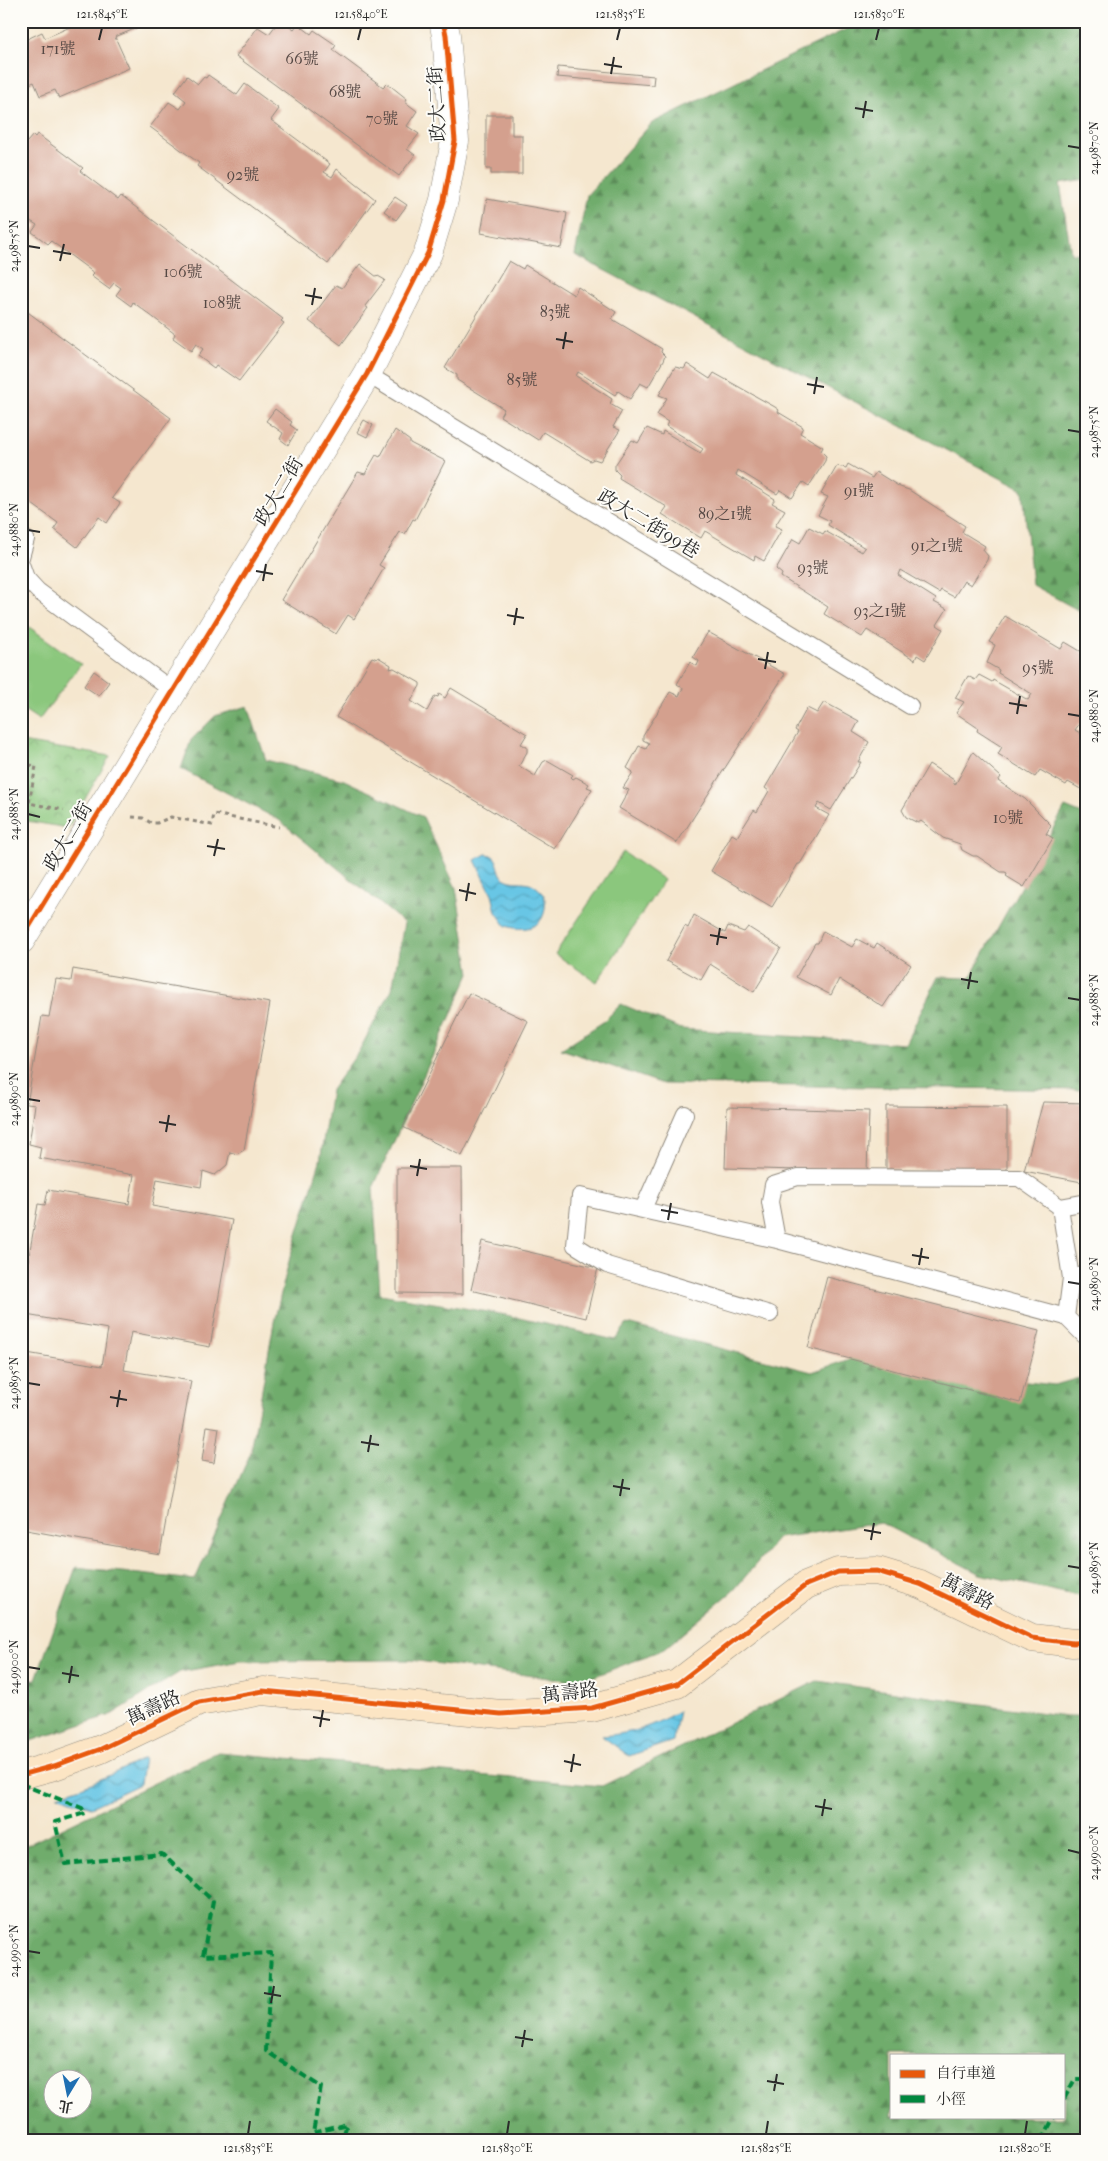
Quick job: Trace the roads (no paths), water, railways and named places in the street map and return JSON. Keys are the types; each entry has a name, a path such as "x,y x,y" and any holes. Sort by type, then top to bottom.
{"street":[{"name":"政大二街","path":"21,940 367,374 428,253 444,200 456,142 443,21"},
{"name":"萬壽路","path":"21,1775 54,1766 101,1748 199,1702 263,1691 501,1714 592,1708 677,1684 806,1585 838,1572 877,1571 920,1584 1032,1638 1087,1642"}],"lane":[{"name":"政大二街99巷","path":"367,374 910,706"},
{"path":"21,557 26,539"},
{"path":"21,564 26,578 38,591 173,691"},
{"path":"643,1209 685,1114"},
{"path":"777,1240 770,1202 773,1185 798,1177 1019,1178 1060,1207 1079,1276 1066,1317"},
{"path":"770,1314 607,1265 575,1245 580,1196 777,1240 1066,1317 1087,1338"},
{"path":"1060,1207 1087,1202"}],"water":[{"path":"486,854 494,857 504,878 510,881 532,884 544,894 544,912 537,924 524,928 506,926 496,912 492,894 475,860"},
{"path":"679,1711 673,1741 629,1756 602,1736 642,1728"},
{"path":"144,1758 140,1784 91,1807 57,1795 102,1779"}]}
